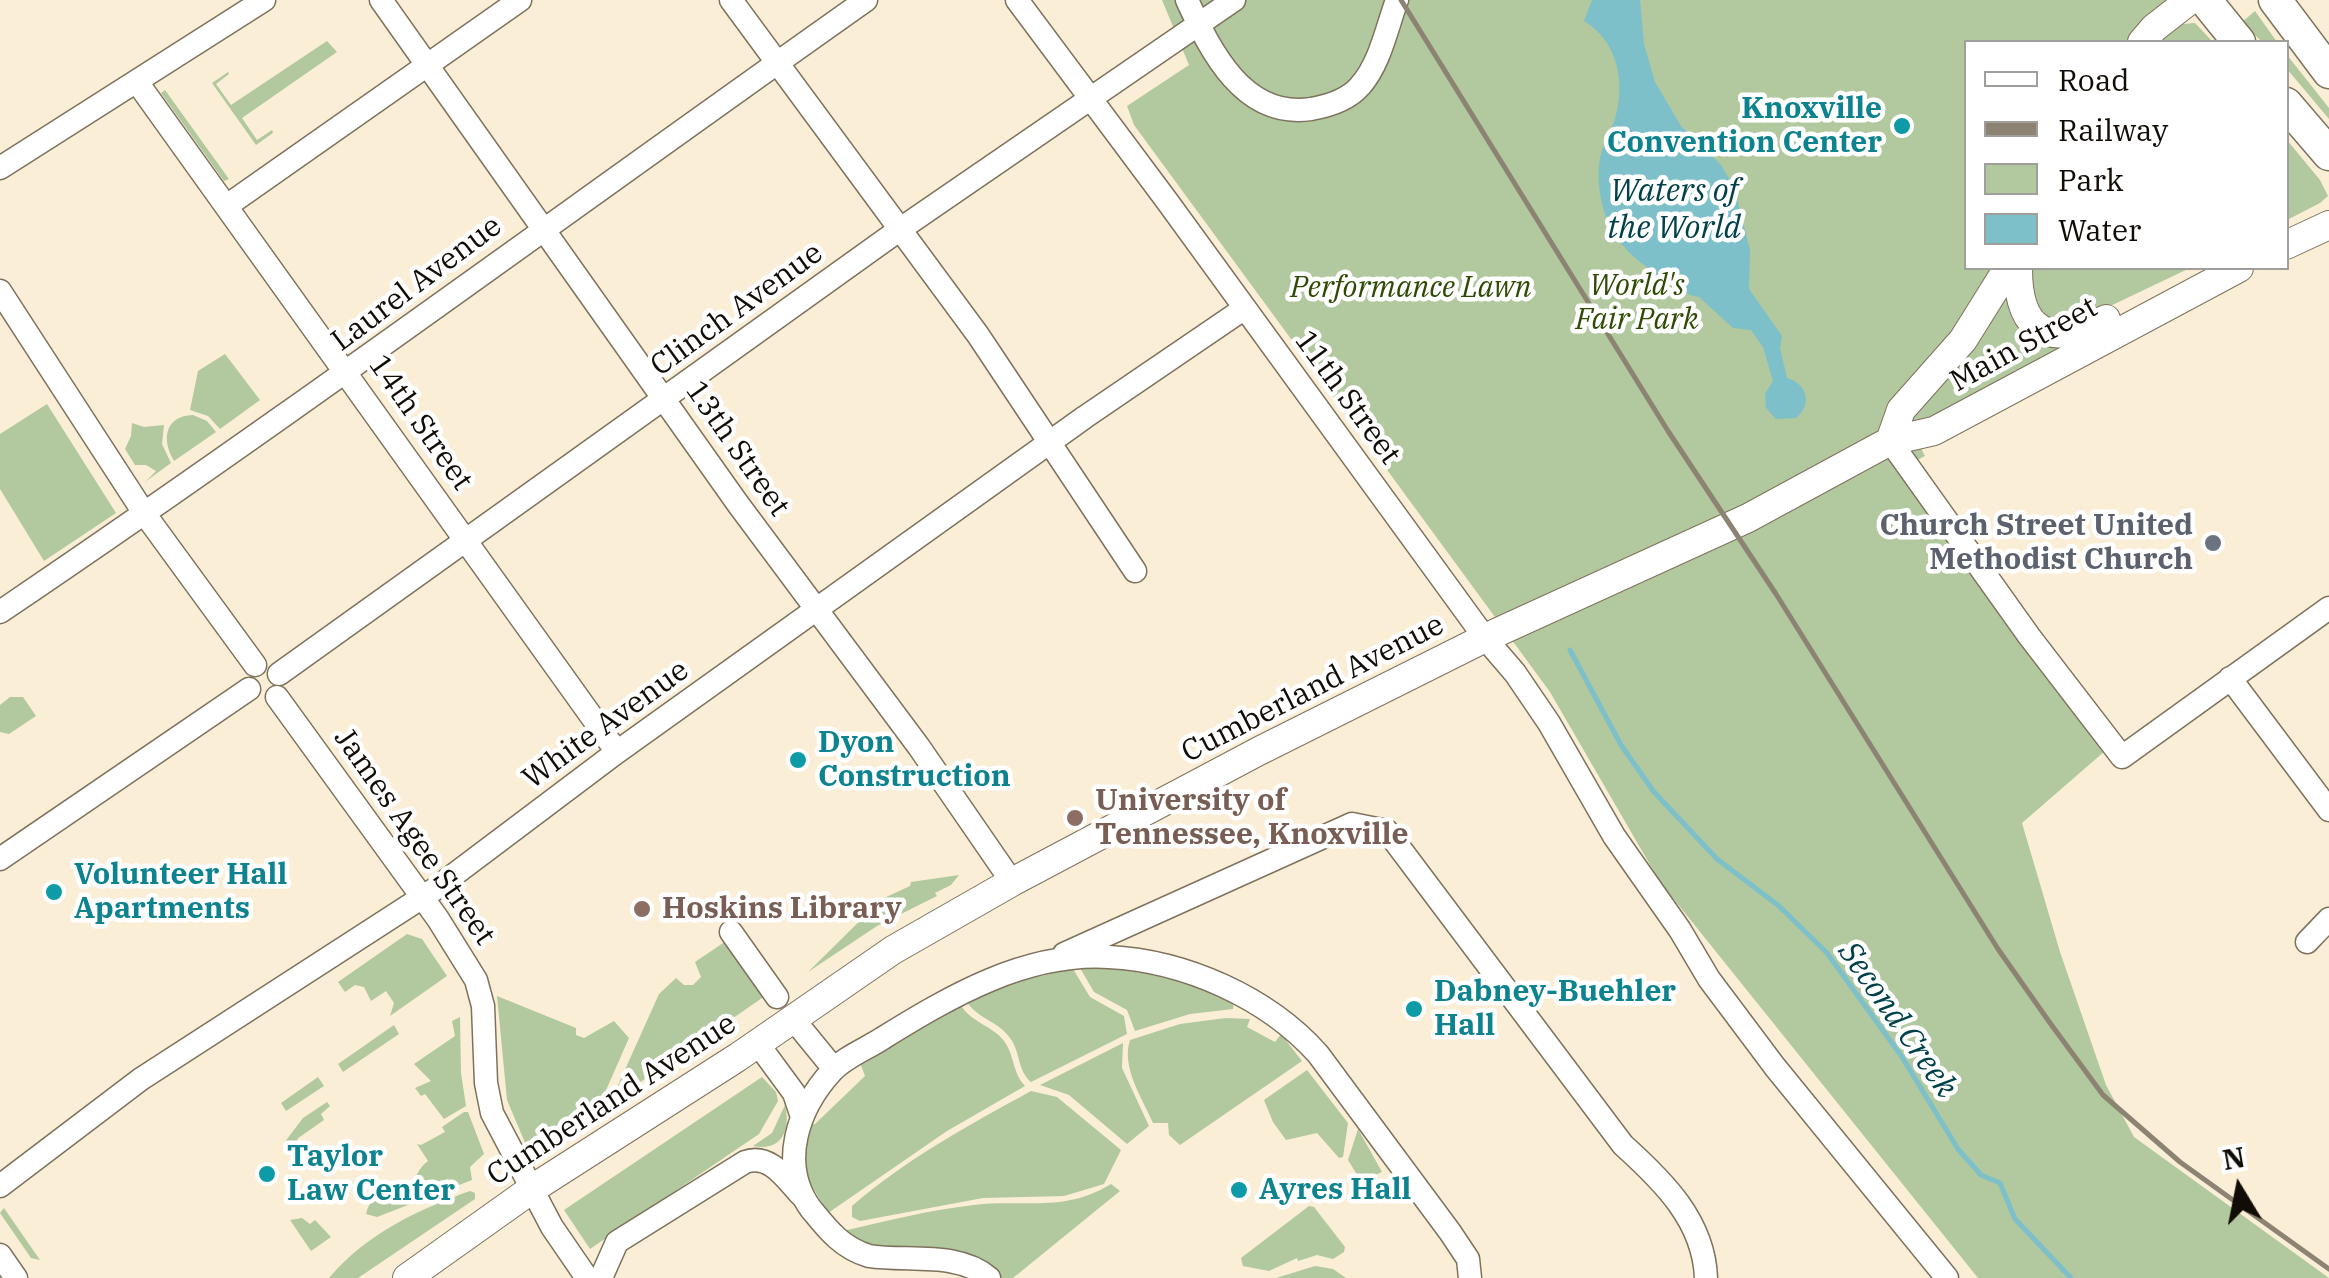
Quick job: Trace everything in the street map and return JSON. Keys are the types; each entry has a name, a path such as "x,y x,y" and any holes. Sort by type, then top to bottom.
{"highway":[{"path":"2205,0 2237,40"},
{"path":"2274,0 2329,72"},
{"path":"2289,107 2329,154"}],"main road":[{"path":"2144,40 2190,0"},
{"path":"2289,244 2329,225"},
{"path":"1890,441 1901,410 1964,340 2007,270"},
{"path":"2018,270 2024,310 2032,322 2042,330 2064,336 2084,331 2155,296 2193,289"},
{"name":"Main Street","path":"1890,441 1934,431 2234,270"},
{"name":"Cumberland Avenue","path":"407,1278 532,1189 758,1044 785,1008 1177,794 1485,638 1748,518 1890,441"}],"street":[{"path":"0,168 264,0"},
{"name":"13th Street","path":"380,0 816,610 919,747 1012,882"},
{"path":"228,204 520,0"},
{"path":"731,0 978,335 1135,571"},
{"name":"Laurel Avenue","path":"0,612 347,373 544,227 866,0"},
{"name":"11th Street","path":"1017,0 1485,638 1514,672 1614,836 1709,979 1775,1067 1947,1278"},
{"path":"1187,0 1199,26 1234,78 1256,100 1287,110 1304,110 1344,98 1361,86 1376,58 1397,0"},
{"name":"Clinch Avenue","path":"278,686 465,541 664,398 899,230 1234,0"},
{"name":"14th Street","path":"137,82 617,752"},
{"path":"0,291 144,513 255,665"},
{"name":"White Avenue","path":"0,1186 141,1078 421,897 617,752 1246,308"},
{"path":"1890,441 2122,757 2329,608"},
{"path":"2230,678 2329,810"},
{"name":"James Agee Street","path":"278,686 476,980 483,1006 486,1084 492,1113 552,1227 587,1278"},
{"path":"0,859 249,689"},
{"path":"804,1198 794,1152 801,1114 834,1069 958,994 1042,963 1352,824 1387,832 1623,1146 1653,1172 1681,1206 1697,1232 1706,1278"},
{"path":"2307,942 2329,919"},
{"path":"731,932 834,1069"},
{"path":"1042,963 1108,956 1177,969 1239,994 1286,1024 1318,1054 1450,1232 1468,1260 1470,1278"},
{"path":"758,1044 794,1093 801,1114"},
{"path":"601,1278 618,1242 752,1159 767,1162 804,1198 837,1240 855,1252 891,1260 955,1262 975,1267 989,1278"},
{"path":"0,1254 16,1278"}],"green space":[{"name":"World's Fair Park","path":"1162,0 2167,0 2183,24 2195,23 2211,40 1964,40 1964,270 2186,270 2083,319 2065,345 1912,430 1925,456 1896,471 1908,479 2105,751 2022,823 2060,952 2106,1085 2134,1137 2329,1278 1978,1278 1660,882 1550,692 1134,125 1127,106 1189,65"},
{"path":"2255,11 2276,40 2260,40 2242,22"},
{"path":"327,41 337,52 242,118 257,140 272,130 256,145 212,83 228,72 216,84 231,105"},
{"path":"2289,58 2329,108 2329,119 2289,71"},
{"path":"165,90 229,179 224,181 161,93"},
{"path":"2289,142 2320,180 2328,196 2289,219"},
{"path":"225,354 260,400 220,429 208,416 190,410 198,371"},
{"path":"47,404 116,513 44,561 0,489 0,434"},
{"path":"193,415 207,421 216,432 174,461 168,430 176,420"},
{"path":"132,423 144,427 164,425 162,444 171,463 145,482 156,471 146,465 135,465 125,449"},
{"path":"10,697 23,697 36,716 9,734 0,732 0,705"},
{"path":"959,875 951,885 935,893 937,896 877,926 808,972 882,899 911,882"},
{"path":"407,934 422,939 447,976 390,1016 394,1003 386,991 371,1001 364,987 355,985 345,992 338,982"},
{"path":"729,939 765,996 610,1103 659,994 676,978 684,985 693,985 701,977 695,962"},
{"path":"1099,967 1184,983 1234,1001 1233,1009 1190,1014 1135,1031 1127,1010 1094,992 1080,968"},
{"path":"1073,969 1090,997 1124,1016 1127,1034 1031,1082 1010,1038 966,1001 1004,984"},
{"path":"497,996 576,1028 576,1035 584,1038 614,1021 629,1038 603,1097 574,1114 579,1117 578,1129 540,1153 526,1145 507,1100"},
{"path":"960,1004 1004,1041 1025,1086 947,1131 828,1213 802,1169 806,1123 815,1124 865,1076 860,1063"},
{"path":"460,1017 466,1106 444,1119 425,1094 421,1096 415,1088 431,1081 414,1064 455,1036 452,1021"},
{"path":"1250,1019 1247,1027 1275,1042 1281,1034 1302,1061 1180,1145 1169,1135 1168,1123 1153,1123 1130,1072 1130,1040 1180,1024"},
{"path":"394,1025 399,1034 343,1072 338,1064"},
{"path":"1123,1043 1122,1068 1149,1126 1127,1144 1069,1095 1040,1085"},
{"path":"1307,1070 1348,1123 1343,1157 1339,1158 1317,1133 1286,1140 1273,1122 1264,1100"},
{"path":"318,1077 324,1086 286,1111 281,1103"},
{"path":"762,1077 776,1092 778,1101 759,1134 590,1249 564,1210"},
{"path":"1031,1091 1057,1097 1121,1150 1104,1184 1064,1196 983,1198 860,1221 852,1217 852,1206 894,1173"},
{"path":"327,1102 330,1106 321,1114 324,1120 297,1139 306,1153 300,1158 284,1143 303,1118"},
{"path":"785,1105 787,1123 782,1137 771,1146 753,1146 772,1133"},
{"path":"468,1112 484,1154 470,1167 472,1180 377,1217 366,1214 373,1200 409,1185 428,1161 417,1144 445,1132 442,1127"},
{"path":"1358,1129 1382,1172 1361,1181 1348,1160"},
{"path":"1111,1184 1120,1191 1013,1278 1001,1278 971,1256 861,1243 843,1231 957,1207 1060,1202"},
{"path":"470,1191 475,1193 475,1199 358,1278 329,1278 376,1236 431,1206"},
{"path":"1309,1206 1314,1207 1345,1247 1344,1252 1333,1259 1317,1255 1298,1261 1297,1258 1269,1271 1243,1266 1241,1258"},
{"path":"4,1208 40,1260 31,1258 0,1213"},
{"path":"302,1218 310,1224 315,1220 331,1237 311,1251 290,1220"},
{"path":"1315,1266 1333,1269 1346,1278 1276,1278"}],"water":[{"name":"Waters of the World","path":"1592,0 1640,0 1644,44 1655,82 1681,126 1721,165 1734,187 1750,250 1749,289 1782,336 1780,348 1787,378 1799,385 1805,395 1805,407 1796,418 1776,419 1766,408 1765,394 1773,381 1763,347 1751,330 1733,328 1699,297 1648,268 1621,243 1610,225 1601,197 1599,167 1619,102 1619,75 1604,39 1584,21"}],"waterway":[{"name":"Second Creek","path":"1570,650 1621,745 1654,792 1717,859 1779,906 1827,953 1902,1057 1958,1149 1981,1175 2000,1183 2015,1219 2071,1278"}],"railway":[{"path":"1401,0 1668,431 1776,594 1998,949 2050,1023 2103,1095 2180,1162 2329,1269"}],"place":[{"name":"Knoxville Convention Center","path":"1902,126"},
{"name":"Church Street United Methodist Church","path":"2213,543"},
{"name":"Dyon Construction","path":"798,760"},
{"name":"University of Tennessee, Knoxville","path":"1075,818"},
{"name":"Volunteer Hall Apartments","path":"54,892"},
{"name":"Hoskins Library","path":"642,909"},
{"name":"Dabney-Buehler Hall","path":"1414,1009"},
{"name":"Taylor Law Center","path":"267,1174"},
{"name":"Ayres Hall","path":"1239,1190"}],"park label":[{"name":"Performance Lawn","path":"1411,288"}]}
